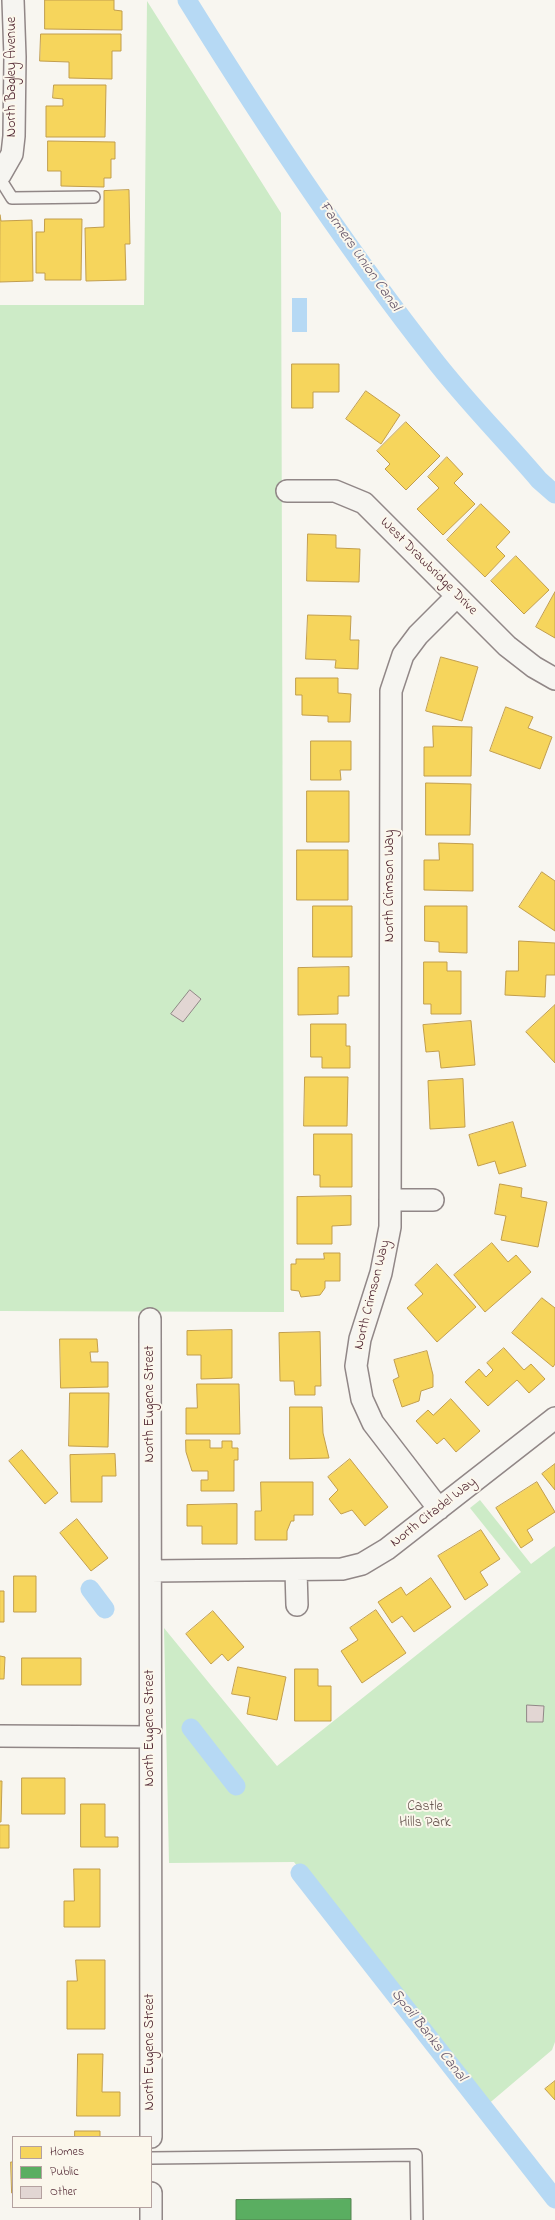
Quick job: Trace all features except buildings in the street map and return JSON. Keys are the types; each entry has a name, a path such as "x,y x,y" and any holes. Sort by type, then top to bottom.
{"street":[{"name":"North Bagley Avenue","path":"0,175 12,154 14,136 15,57 13,0"},
{"name":"West Drawbridge Drive","path":"287,490 335,491 364,503 507,646 534,667 555,679"},
{"name":"North Crimson Way","path":"439,1509 373,1423 362,1399 356,1366 360,1339 380,1273 389,1234 391,691 403,655 418,635 457,596"},
{"path":"390,1200 433,1200"},
{"name":"North Eugene Street","path":"150,1319 151,2136"},
{"name":"North Citadel Way","path":"151,1571 296,1571 342,1569 362,1564 387,1549 555,1418"},
{"path":"296,1571 297,1605"},
{"path":"0,1736 150,1737"},
{"path":"151,2208 151,2220"}],"lane":[{"path":"0,179 12,198 94,197"},
{"path":"152,2158 416,2155 417,2220"}],"green space":[{"path":"147,1 281,213 284,1312 0,1311 0,305 144,305"},
{"name":"Castle Hills Park","path":"480,1500 531,1564 555,1546 555,2042 552,2050 486,2106 294,1862 169,1863 164,1628 277,1766 521,1572 470,1508"}],"water":[{"path":"292,298 307,298 307,332 292,332"}],"waterway":[{"name":"Farmers Union Canal","path":"187,0 274,137 367,271 399,314 458,389 539,480 555,494"},
{"name":"Spoil Banks Canal","path":"90,1589 105,1609"},
{"path":"191,1728 236,1786"},
{"name":"Spoil Banks Canal","path":"300,1873 555,2199"}]}
